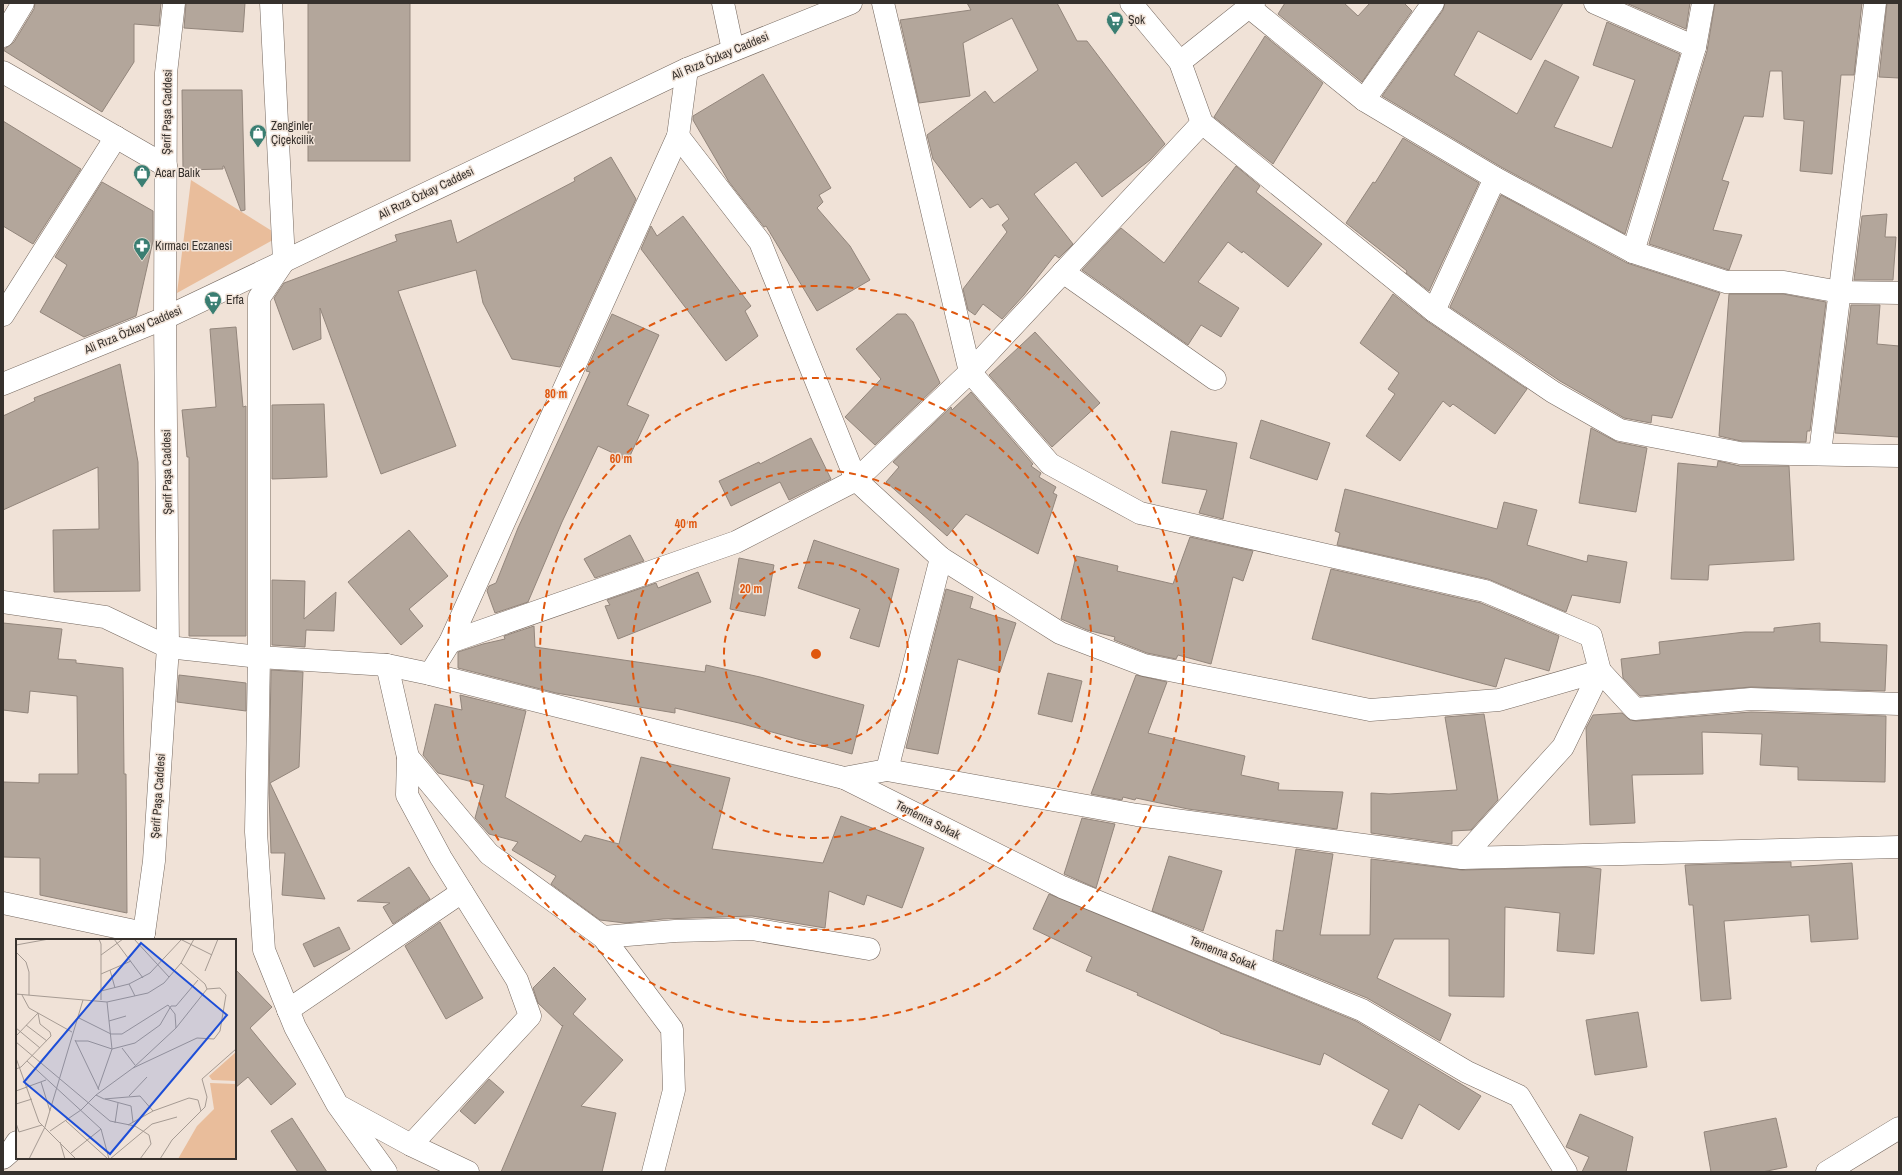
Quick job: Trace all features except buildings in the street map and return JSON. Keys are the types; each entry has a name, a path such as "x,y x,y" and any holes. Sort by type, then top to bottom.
{"street":[{"path":"3,36 23,3"},
{"name":"Şerif Paşa Caddesi","path":"142,937 154,861 168,647 165,318 166,73 174,3"},
{"path":"271,3 284,261 259,298 259,657 256,832 264,950 295,1027 337,1104 386,1172"},
{"path":"723,3 733,50"},
{"name":"Ali Rıza Özkay Caddesi","path":"3,384 165,318 687,69 850,3"},
{"path":"883,3 970,372 1050,464 1140,513 1484,592 1591,636 1600,670 1635,709 1751,699 1899,704"},
{"path":"1131,3 1180,62 1202,123 1434,311 1553,392 1620,430 1740,453 1820,453 1899,456"},
{"path":"1364,100 1433,3"},
{"path":"1595,3 1695,47"},
{"path":"1633,252 1695,47 1703,3"},
{"path":"1820,453 1875,3"},
{"path":"1180,62 1252,5 1364,100 1494,178 1633,252 1726,282 1784,282 1840,292 1899,293"},
{"path":"430,674 450,642 678,136 687,69"},
{"path":"3,72 166,166"},
{"path":"450,642 736,542 856,480 970,372 1202,123"},
{"path":"678,136 760,242 856,480 940,558 1060,633 1144,665 1370,710 1499,700 1600,670"},
{"path":"3,315 116,137"},
{"path":"1434,311 1494,178"},
{"path":"1063,272 1215,379"},
{"path":"886,770 940,558"},
{"path":"3,602 105,617 168,647 259,657 387,665 430,674 844,778 886,770 1137,815 1462,858 1899,847"},
{"path":"387,665 408,757 408,795 441,858 517,980 530,1016 411,1144"},
{"path":"1462,858 1563,746 1600,670"},
{"path":"408,757 489,854 603,938 672,1029 674,1090 653,1172"},
{"name":"Temenna Sokak","path":"844,778 1062,887 1362,1010 1466,1072 1519,1096 1566,1172"},
{"path":"288,1010 462,892"},
{"path":"3,903 142,937"},
{"path":"603,938 675,931 752,929 869,949"},
{"path":"337,1104 411,1144 468,1172"},
{"path":"1827,1172 1899,1128"},
{"path":"3,1158 11,1151 16,1144"}],"shaded area":[{"path":"191,180 280,236 177,293"}],"place":[{"name":"Şok","path":"1115,35"},
{"name":"Zenginler Çiçekcilik","path":"258,148"},
{"name":"Acar Balık","path":"142,188"},
{"name":"Kırmacı Eczanesi","path":"142,261"},
{"name":"Erfa","path":"213,315"}]}
